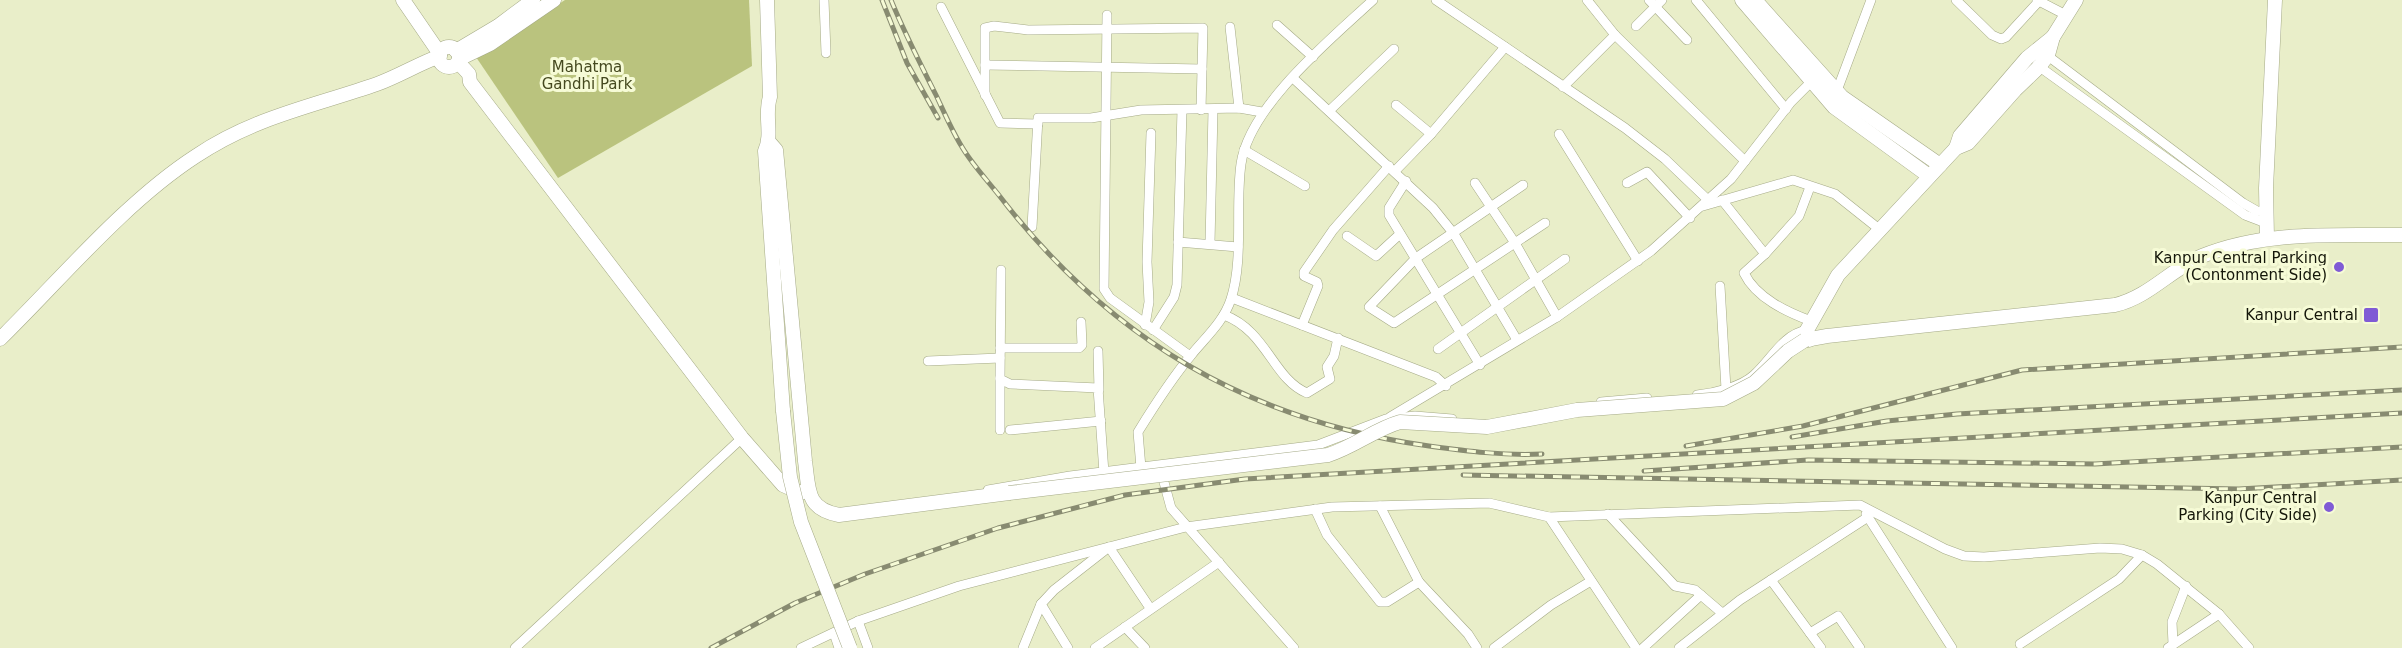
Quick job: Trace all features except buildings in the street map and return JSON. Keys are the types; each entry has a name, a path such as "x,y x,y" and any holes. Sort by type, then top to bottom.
{"street":[{"path":"403,0 419,21 427,26 449,58 469,74 470,82 514,144 742,438 790,490 809,493"},
{"path":"449,58 533,0"},
{"path":"0,339 129,211 195,156 220,141 287,111 378,84 415,68 490,44 554,0"},
{"path":"759,0 762,99 767,107"},
{"path":"767,0 770,97 767,107 769,142 765,151 783,411 790,477 801,522 850,648"},
{"path":"824,0 826,52"},
{"path":"1142,468 1138,432 1190,356 1224,315 1232,298 1238,247 1240,179 1244,150 1262,112 1313,57 1373,0"},
{"path":"1436,0 1665,159 1708,200"},
{"path":"1587,0 1615,36 1744,161"},
{"path":"1696,0 1786,109"},
{"path":"1742,0 1834,97 1856,124 1929,176"},
{"path":"1755,0 1816,78"},
{"path":"1834,97 1871,0"},
{"path":"1956,0 1992,35 2001,39 2006,37 2038,0 2066,15"},
{"path":"769,142 776,150 809,493 816,506 824,512 839,515 954,499 1328,455 1400,422 1487,427 1577,410 1723,399 1754,383 1808,333 1838,275 1956,148 1960,136 2037,57 2053,37 2076,0"},
{"path":"2267,238 2275,0"},
{"path":"1635,26 1655,2 1687,40"},
{"path":"941,7 1000,123 1038,124"},
{"path":"1107,15 1104,289 1110,298 1190,356"},
{"path":"1277,25 1313,57"},
{"path":"985,95 986,28 994,26 1028,30 1203,28 1202,110"},
{"path":"1230,27 1239,108"},
{"path":"1563,87 1615,36"},
{"path":"1302,325 1318,286 1317,282 1304,276 1305,272 1333,230 1392,168 1431,134 1505,47"},
{"path":"1329,111 1394,49"},
{"path":"2037,57 2266,217"},
{"path":"2037,57 2245,215 2266,217"},
{"path":"985,65 1202,69"},
{"path":"1293,78 1392,168 1454,234 1517,340"},
{"path":"954,499 1008,485 1318,445 1386,419 1446,386 1557,317 1638,261 1708,200 1744,161 1786,109 1816,78"},
{"path":"1834,97 1940,165"},
{"path":"1396,105 1431,134"},
{"path":"1032,227 1038,118 1105,116 1141,110 1239,108 1262,112"},
{"path":"1149,327 1174,297 1182,110"},
{"path":"1210,243 1210,154 1213,110"},
{"path":"1149,327 1147,262 1151,133"},
{"path":"1559,134 1638,261"},
{"path":"1244,150 1305,186"},
{"path":"1627,183 1647,172 1690,218"},
{"path":"1701,207 1790,180 1835,194 1879,229"},
{"path":"1406,182 1388,211 1479,365"},
{"path":"1475,183 1515,243 1557,317"},
{"path":"1523,185 1416,258 1369,307 1394,323 1545,223"},
{"path":"1808,333 1745,276 1746,270 1765,254 1799,216 1810,188"},
{"path":"1722,200 1765,254"},
{"path":"1347,236 1376,256 1400,234"},
{"path":"1386,419 1415,416 1477,422 1546,409 1619,400 1701,395 1726,389 1753,377 1791,335 2115,305 2130,302 2199,257 2267,238 2402,236"},
{"path":"1178,242 1238,247"},
{"path":"1438,349 1460,331 1565,259"},
{"path":"1000,430 1001,270"},
{"path":"1720,286 1726,389"},
{"path":"1232,298 1436,377 1446,386"},
{"path":"1224,315 1251,330 1288,379 1299,390 1307,393 1330,379 1327,367 1334,356 1338,338"},
{"path":"928,361 1079,348 1082,344 1081,322"},
{"path":"1098,351 1104,474"},
{"path":"1000,375 1005,384 1094,387 1099,390"},
{"path":"1011,430 1101,421"},
{"path":"515,648 742,438"},
{"path":"1159,465 1170,508 1294,648"},
{"path":"801,648 858,621 959,586 1186,527 1315,509 1489,503 1549,517 1860,505 1945,549 1964,555 1984,557 2100,548 2122,549 2142,555 2186,586 2219,614 2243,646"},
{"path":"1860,505 1952,648"},
{"path":"1380,506 1419,582 1468,634 1477,648"},
{"path":"1315,509 1327,535 1380,602 1387,602 1419,582"},
{"path":"1608,514 1675,586 1693,590 1722,613"},
{"path":"1549,517 1636,648"},
{"path":"1679,648 1722,613 1868,517"},
{"path":"1023,648 1041,604 1054,590 1109,547"},
{"path":"1109,547 1150,608"},
{"path":"2020,644 2119,579 2142,555"},
{"path":"1095,648 1219,562"},
{"path":"1771,580 1821,648"},
{"path":"1494,648 1551,605 1591,581"},
{"path":"2170,646 2174,614 2186,586"},
{"path":"1643,648 1701,595"},
{"path":"1041,604 1068,648"},
{"path":"2170,646 2219,614"},
{"path":"1810,633 1838,616 1860,648"},
{"path":"858,621 868,648"},
{"path":"1125,627 1144,648"},
{"path":"834,633 839,648"}],"green space":[{"name":"Mahatma Gandhi Park","path":"565,0 749,0 752,66 558,178 476,57"}],"railway":[{"path":"882,0 907,63 938,118"},
{"path":"891,0 951,128 970,159 1041,245 1087,291 1136,331 1188,365 1243,394 1301,416 1363,434 1429,446 1499,454 1542,454"},
{"path":"1686,446 1803,426 2022,370 2402,347"},
{"path":"1792,437 1887,421 1957,414 2402,390"},
{"path":"711,648 795,603 865,574 998,528 1125,495 1245,479 2402,413"},
{"path":"1644,471 1808,460 2095,464 2402,447"},
{"path":"1463,475 2239,489 2402,480"}],"place":[{"name":"Kanpur Central Parking (Contonment Side)","path":"2339,267"},
{"name":"Kanpur Central","path":"2371,315"},
{"name":"Kanpur Central Parking (City Side)","path":"2329,507"}]}
